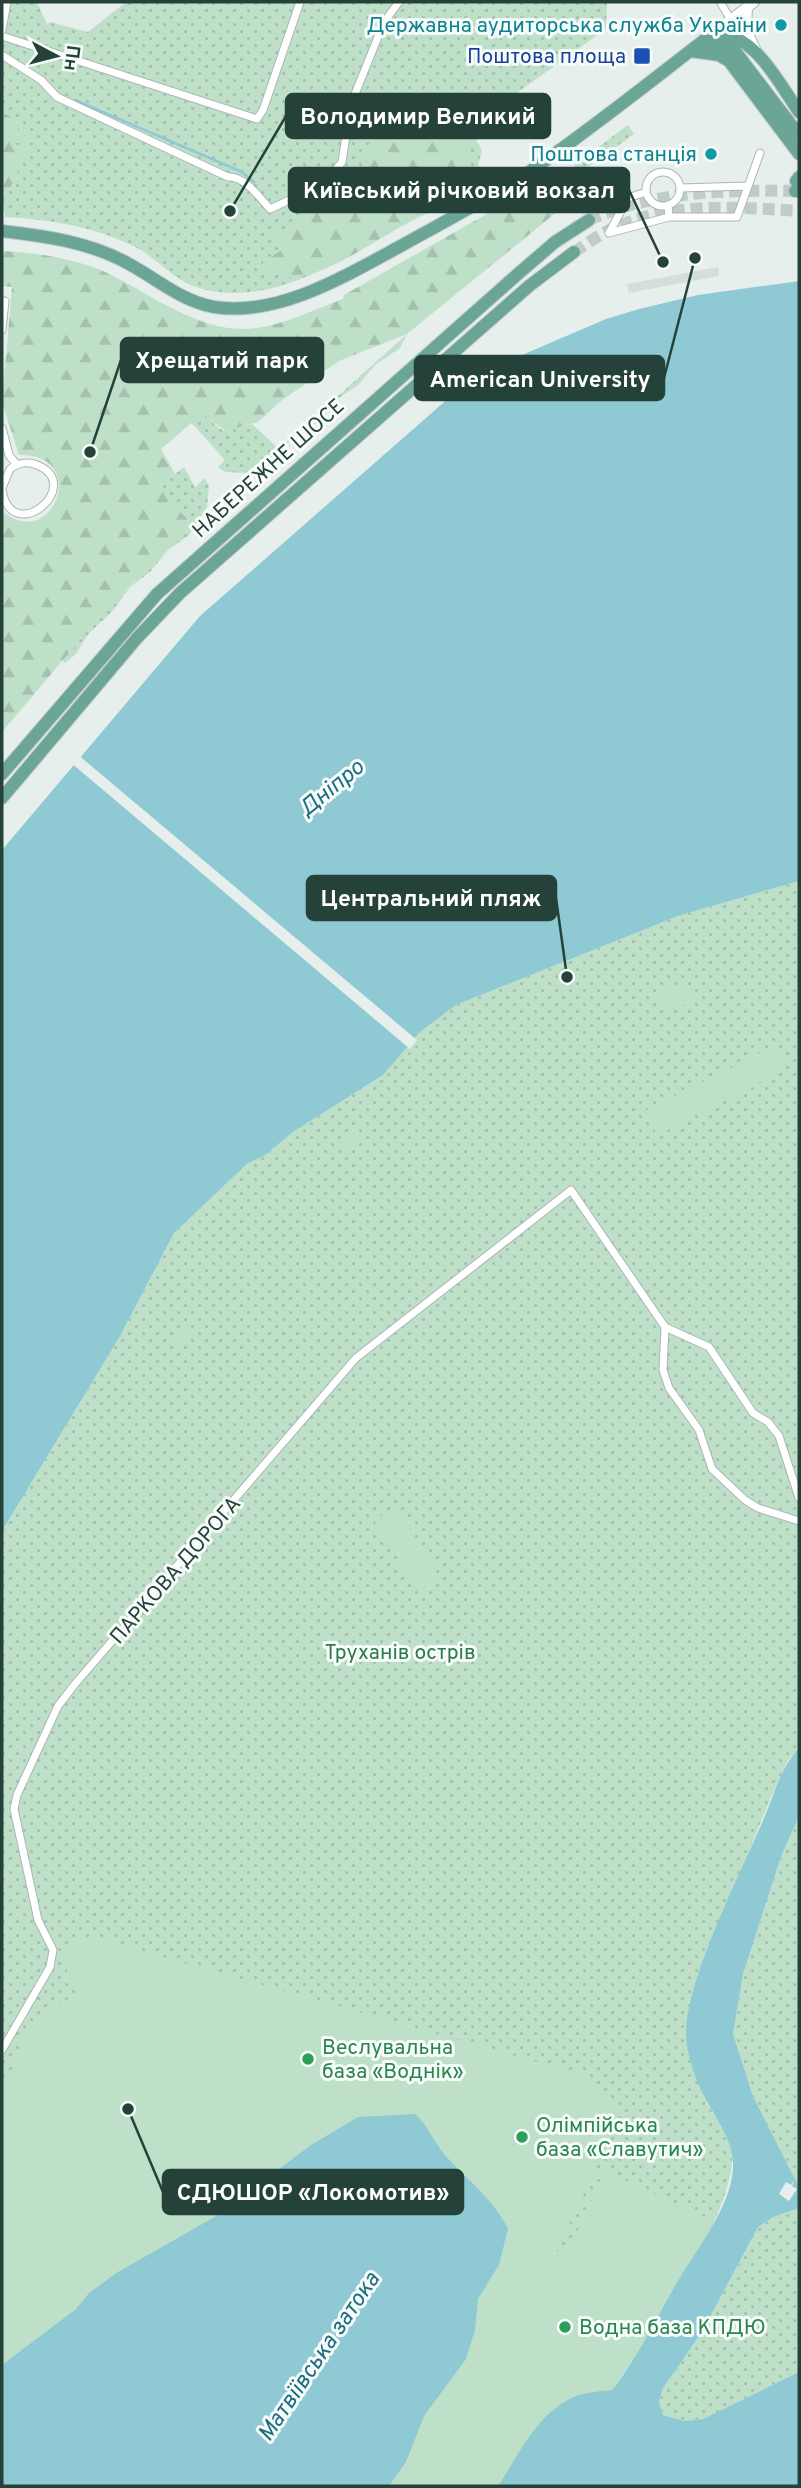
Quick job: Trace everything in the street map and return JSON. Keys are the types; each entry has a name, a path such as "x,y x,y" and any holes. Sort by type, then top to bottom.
{"main road":[{"path":"2,231 84,245 129,263 185,298 214,307 239,308 281,301 327,283 436,227 523,175 712,34 725,34 757,53 799,112"},
{"path":"690,51 715,44 734,51 799,135"},
{"path":"690,51 719,55 737,71 799,153"},
{"name":"НАБЕРЕЖНЕ ШОСЕ","path":"2,774 123,630 179,573 519,273 555,242 589,219"},
{"name":"НАБЕРЕЖНЕ ШОСЕ","path":"2,798 137,638 180,593 529,286 574,252"}],"street":[{"path":"2,30 7,2"},
{"path":"2,36 257,119 264,110 300,2"},
{"path":"2,55 41,80 57,97 228,177 236,177 253,190 270,209 324,184 342,162 348,141 351,104 384,22 399,2"},
{"path":"720,2 731,20"},
{"path":"712,34 750,4"},
{"path":"750,4 746,30 757,53"},
{"path":"646,192 628,198 609,233 668,218 737,217 760,153"},
{"path":"663,172 673,174 680,188 677,199 668,205 657,205 646,192 649,178 663,172"},
{"path":"680,188 747,186"},
{"path":"668,205 668,218"},
{"path":"2,330 5,301"},
{"path":"2,428 9,455 20,464 15,466 4,477 2,492 8,505 22,513 39,511 50,499 52,483 43,468 28,463 15,466"},
{"name":"ПАРКОВА ДОРОГА","path":"2,2050 50,1967 53,1950 38,1920 14,1809 17,1795 58,1706 356,1358 571,1190 666,1327"},
{"path":"799,1497 779,1436 768,1422 753,1413 709,1347 666,1327 663,1370 669,1388 699,1430 712,1469 745,1500 758,1508 799,1521"}],"shaded area":[{"path":"718,267 719,276 629,293 627,284"}],"green space":[{"path":"2,2 37,2 47,24 50,22 88,32 126,2 607,2 606,29 470,127 482,151 478,165 488,180 311,275 281,286 251,292 221,292 191,285 141,250 92,230 40,220 5,217 5,212 2,211"},
{"path":"381,110 392,115 392,124 404,129 410,127 415,111 421,112 426,120 441,124 446,134 454,136 465,132 469,136 465,154 471,162 458,185 436,208 328,267 291,277 276,275 266,270 262,267 264,260 279,252 282,245 274,234 299,222 316,199 327,200 335,184 347,190 352,199 364,193 379,202 385,196 385,188 362,174 363,160 373,138 366,122"},
{"path":"2,112 14,119 20,134 40,140 38,143 16,143 16,149 36,144 39,147 19,160 19,178 13,182 2,203"},
{"path":"628,125 634,134 580,173 574,165"},
{"path":"557,174 574,198 407,334 339,361 282,400 258,422 226,431 202,414 161,449 175,474 159,487 193,526 112,602 2,732 2,511 20,521 36,520 49,512 57,498 59,483 54,469 41,459 19,455 2,402 12,287 2,286 2,251 69,260 107,273 198,320 236,329 256,328 289,320 343,299 344,295"},
{"path":"407,334 400,348 375,365 358,385 336,400 316,423 293,437 276,457 259,463 246,473 225,472 218,467 225,460 190,421 168,382 219,428 226,431 252,424 279,449"},
{"path":"184,467 195,487 205,478 209,486 207,507 189,535 168,550 150,572 130,587 111,613 89,633 75,655 65,663 62,661 112,602 193,526 158,487"},
{"name":"Труханів острів","path":"799,881 799,1748 788,1760 771,1797 694,1988 691,2028 696,2068 705,2099 729,2139 732,2164 725,2195 711,2230 669,2304 612,2390 579,2395 552,2410 531,2434 498,2486 389,2486 406,2462 479,2188 443,2153 2,2365 2,1531 119,1338 174,1233 248,1163 264,1156 293,1132 383,1075 420,1032 456,1005 678,916"},
{"path":"687,983 693,1002 663,1011 657,992"},
{"path":"774,1046 786,1069 657,1135 645,1111"},
{"path":"352,1131 358,1134 361,1140 358,1146 352,1149 346,1146 343,1140 346,1134"},
{"path":"187,1324 196,1333 178,1351 170,1342"},
{"path":"396,1506 439,1576 418,1591 374,1520"},
{"path":"799,1816 799,2187 753,2096 733,2034 743,1974 782,1854"},
{"path":"73,1938 99,1939 590,2077 616,2113 617,2122 556,2253 566,2257 604,2171 714,2221 644,2345 612,2390 579,2395 552,2410 531,2434 498,2486 389,2486 406,2462 424,2416 466,2359 475,2330 478,2299 506,2247 508,2229 495,2208 444,2154 414,2114 358,2117 311,2145 218,2215 118,2272 89,2293 76,2309 2,2365 2,2092 11,2078 23,2031 76,1993 63,1960"},
{"path":"799,2208 799,2372 703,2419 684,2421 663,2415 659,2402 663,2388 702,2332 758,2227 773,2217"}],"water":[{"name":"Дніпро","path":"799,281 799,881 678,916 456,1005 420,1032 383,1075 293,1132 264,1156 248,1163 174,1233 119,1338 2,1531 2,850 200,616 475,375 606,319 639,309 698,295"},
{"path":"799,1748 799,1816 782,1854 743,1974 733,2034 753,2096 799,2187 799,2208 773,2217 758,2227 702,2332 663,2388 659,2402 663,2415 684,2421 703,2419 799,2372 799,2486 498,2486 531,2434 552,2410 579,2395 612,2390 639,2350 726,2198 733,2168 731,2148 698,2084 687,2046 687,2024 701,1965 714,1932 782,1773"},
{"name":"Матвіївська затока","path":"415,2114 444,2154 495,2208 508,2229 499,2265 478,2299 475,2330 466,2359 424,2416 406,2462 389,2486 2,2486 2,2365 76,2309 89,2293 118,2272 218,2215 311,2145 358,2117"}],"pier":[{"path":"77,754 417,1040 410,1049 70,762"},
{"path":"795,2179 792,2186 797,2189 789,2201 779,2194 786,2182 791,2185"}],"waterway":[{"path":"75,100 242,172 254,182"}],"tunnel":[{"path":"589,220 638,203 690,194 795,191"},
{"path":"574,252 610,229 660,213 706,208 799,211"}],"place":[{"name":"Державна аудиторська служба України","path":"781,25"},
{"name":"Поштова площа","path":"642,56"},
{"name":"Поштова станція","path":"711,154"},
{"name":"Володимир Великий","path":"230,211"},
{"name":"American University","path":"695,258"},
{"name":"Київський річковий вокзал","path":"663,262"},
{"name":"Хрещатий парк","path":"90,452"},
{"name":"Центральний пляж","path":"567,977"},
{"name":"Веслувальна база «Воднік»","path":"308,2059"},
{"name":"СДЮШОР «Локомотив»","path":"128,2109"},
{"name":"Олімпійська база «Славутич»","path":"522,2137"},
{"name":"Водна база КПДЮ","path":"565,2327"}]}
